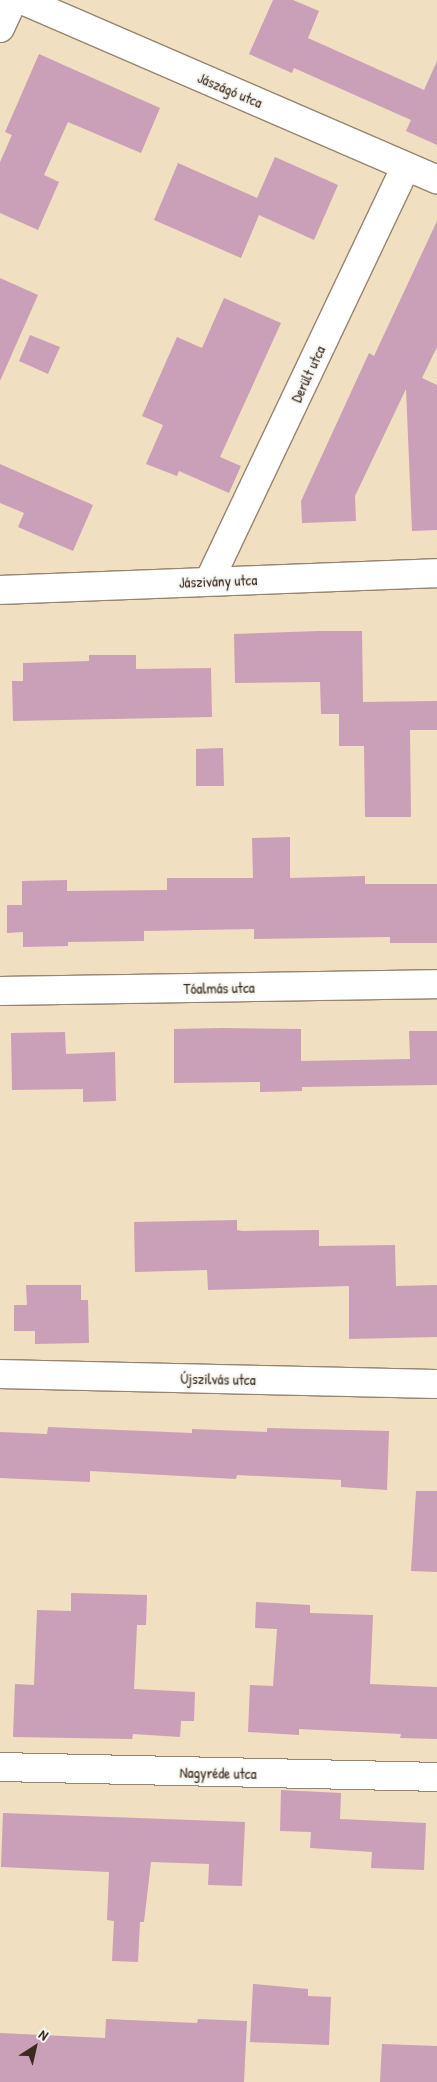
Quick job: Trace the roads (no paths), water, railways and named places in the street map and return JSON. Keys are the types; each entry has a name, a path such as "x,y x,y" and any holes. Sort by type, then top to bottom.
{"street":[{"path":"0,28 13,0"},
{"name":"Jászágó utca","path":"22,0 437,180"},
{"name":"Derült utca","path":"209,581 406,167"},
{"name":"Jászivány utca","path":"0,590 437,573"},
{"name":"Tóalmás utca","path":"0,991 437,984"},
{"name":"Újszilvás utca","path":"0,1374 437,1384"},
{"name":"Nagyréde utca","path":"0,1767 437,1777"}]}
